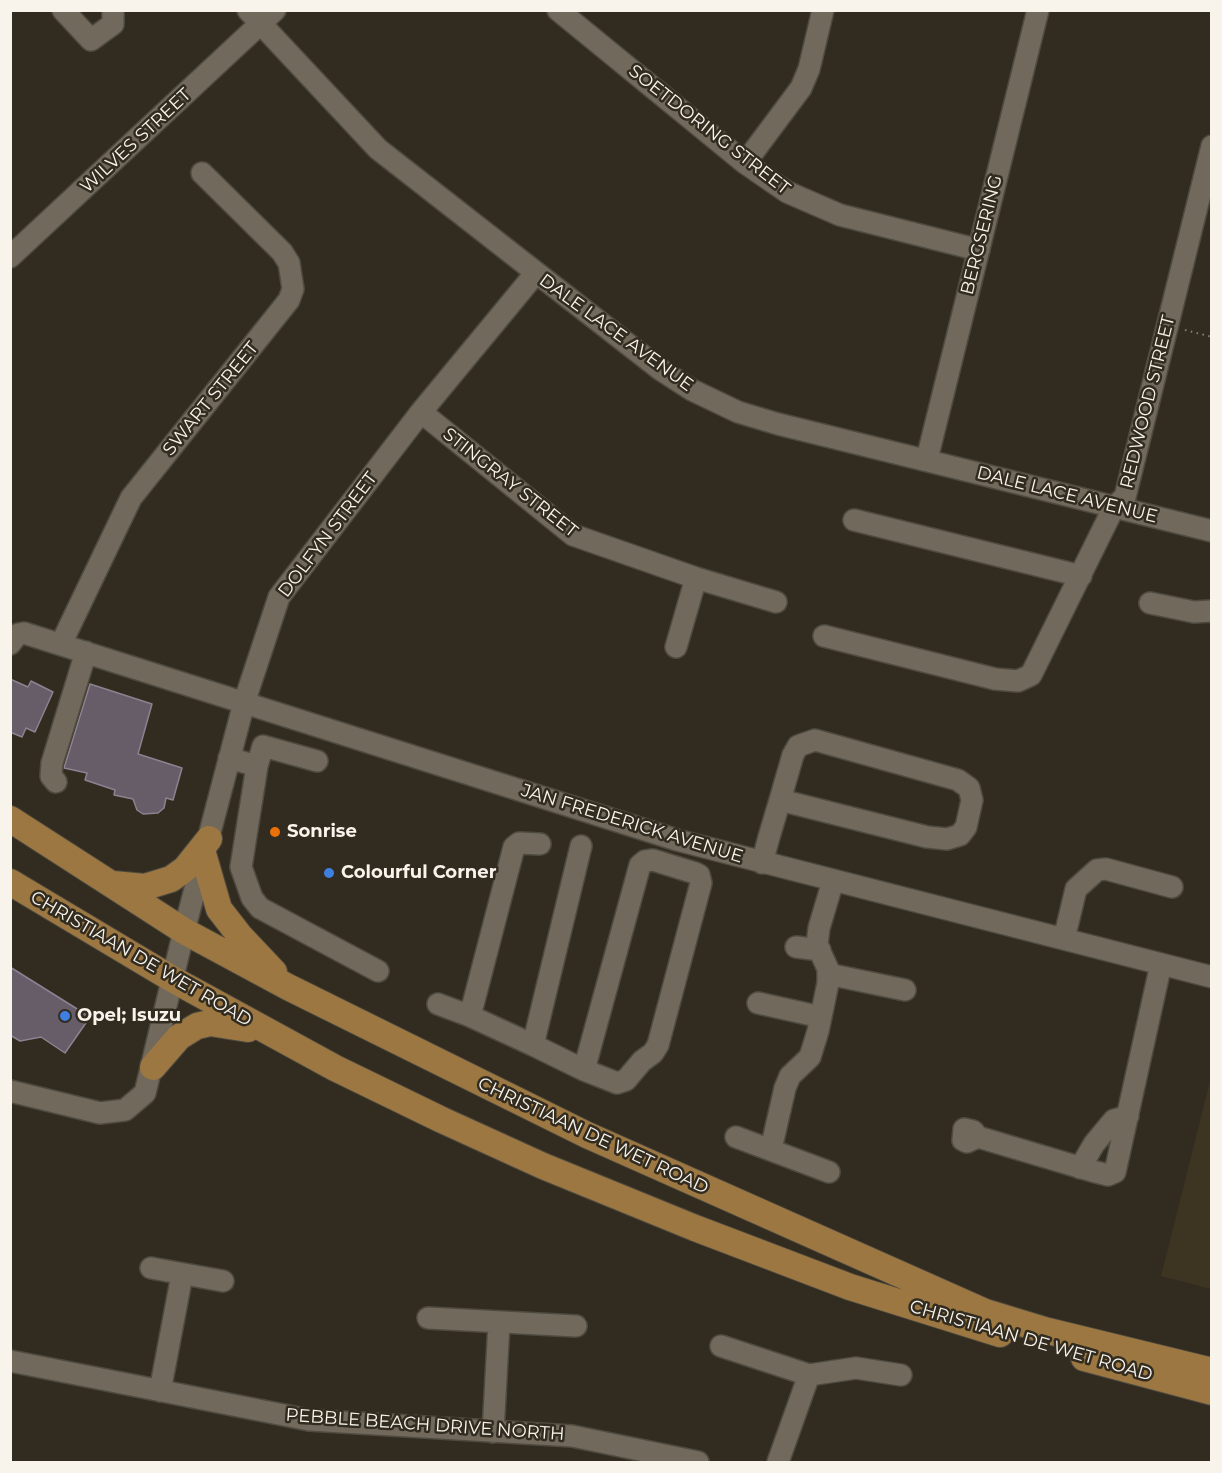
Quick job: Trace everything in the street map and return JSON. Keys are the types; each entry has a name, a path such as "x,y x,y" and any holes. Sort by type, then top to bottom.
{"main road":[{"name":"CHRISTIAAN DE WET ROAD","path":"10,819 184,931 288,987 587,1135 945,1296 1018,1324 1212,1371"},
{"path":"107,883 145,887 171,879 207,848"},
{"path":"207,848 219,909 240,936 288,987"},
{"name":"CHRISTIAAN DE WET ROAD","path":"10,882 174,980 335,1068 533,1161 805,1270 965,1324 1212,1392"},
{"path":"153,1067 179,1037 197,1026 210,1023 239,1026 286,1041"}],"street":[{"path":"63,10 91,40 113,24 113,10"},
{"path":"745,163 801,88 809,69 823,10"},
{"name":"BERGSERING","path":"927,459 1038,10"},
{"name":"SOETDORING STREET","path":"567,14 745,163 787,192 813,206 840,215 979,250"},
{"name":"WILVES STREET","path":"10,257 261,15"},
{"name":"DALE LACE AVENUE","path":"261,15 378,149 660,370 714,402 778,424 1212,531"},
{"name":"REDWOOD STREET","path":"824,636 995,679 1018,681 1031,675 1114,507 1125,497 1212,146"},
{"name":"SWART STREET","path":"61,644 132,498 289,300 293,289 290,263 282,252 202,173"},
{"name":"DOLFYN STREET","path":"10,1091 100,1113 125,1110 145,1093 229,758 279,597 421,412 535,274"},
{"name":"STINGRAY STREET","path":"421,412 573,536 696,578 776,602"},
{"path":"854,520 1081,576"},
{"path":"676,646 696,578"},
{"path":"1150,603 1194,612 1212,611"},
{"name":"JAN FREDERICK AVENUE","path":"10,644 18,634 24,633 677,840 1212,976"},
{"path":"56,782 51,776 52,763 86,652"},
{"path":"762,863 793,754 798,746 815,740 958,780 969,788 972,800 966,827 960,835 947,839 927,837 780,800"},
{"path":"317,761 263,746 257,766 241,867 252,898 260,908 378,971"},
{"path":"229,758 257,766"},
{"path":"470,1016 514,848 519,843 540,844"},
{"path":"533,1045 581,846"},
{"path":"438,1004 470,1016 584,1070 622,1083 656,1050 701,883 699,875 653,860 645,861 640,866 584,1070"},
{"path":"1064,939 1076,889 1097,870 1106,869 1172,887"},
{"path":"771,1149 785,1088 790,1076 810,1057 821,1017 828,974 817,945 819,928 833,880"},
{"path":"796,947 820,950"},
{"path":"978,1137 1080,1168 1108,1175 1115,1172 1161,964"},
{"path":"828,974 905,990"},
{"path":"758,1003 821,1017"},
{"path":"1080,1168 1094,1144 1114,1120 1128,1116"},
{"path":"736,1137 829,1172"},
{"path":"151,1268 223,1281"},
{"path":"160,1391 182,1275"},
{"path":"428,1318 576,1326"},
{"path":"493,1432 498,1323"},
{"path":"721,1346 809,1375 856,1368 901,1376"},
{"name":"PEBBLE BEACH DRIVE NORTH","path":"10,1361 309,1420 595,1438 699,1462"},
{"path":"778,1462 809,1375"}],"path":[{"path":"1167,325 1212,337"}],"shaded area":[{"path":"1211,1077 1211,1289 1161,1276"}],"building":[{"path":"10,679 28,687 31,681 53,692 35,732 26,728 22,737 10,732"},
{"path":"90,684 152,704 138,754 182,768 173,800 166,798 164,808 158,813 143,814 137,810 133,799 114,795 115,790 85,780 87,773 64,768"},
{"path":"10,967 90,1017 65,1053 41,1037 20,1041 10,1035"}],"place":[{"name":"Sonrise","path":"275,832"},
{"name":"Colourful Corner","path":"329,873"},
{"name":"Opel; Isuzu","path":"65,1016"}]}
